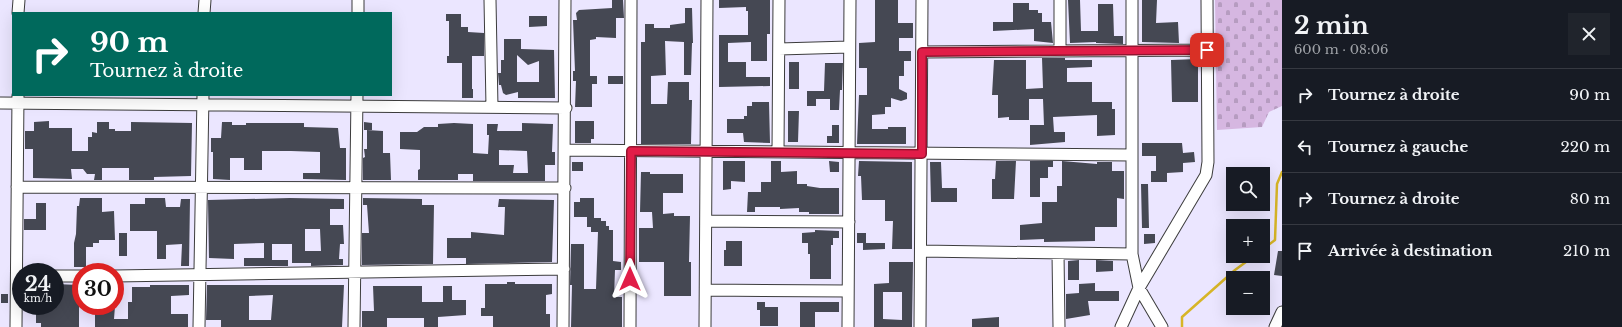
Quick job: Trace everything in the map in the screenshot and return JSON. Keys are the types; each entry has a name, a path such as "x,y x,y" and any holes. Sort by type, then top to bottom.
{"street":[{"path":"18,0 18,12"},
{"path":"204,12 205,0"},
{"path":"358,0 358,12"},
{"path":"490,0 492,108"},
{"path":"564,327 566,0"},
{"path":"630,327 631,0"},
{"path":"706,327 707,0"},
{"path":"778,152 780,0"},
{"path":"848,327 850,0"},
{"path":"920,327 922,0"},
{"path":"1060,0 1060,51"},
{"path":"1132,0 1132,254 1139,288 1162,327"},
{"path":"1121,327 1139,288 1206,175 1208,162 1207,0"},
{"path":"779,49 850,47"},
{"path":"922,52 1207,50"},
{"path":"354,327 357,96"},
{"path":"0,103 18,99 203,100 357,107 566,108"},
{"path":"18,99 19,263"},
{"path":"199,327 203,100"},
{"path":"565,150 1132,155"},
{"path":"18,187 565,188"},
{"path":"706,221 849,222"},
{"path":"921,251 1132,254"},
{"path":"1058,253 1059,327"},
{"path":"124,276 564,269"},
{"path":"706,290 848,291"},
{"path":"1275,327 1282,312"},
{"path":"16,327 17,315"}],"green space":[{"path":"1215,0 1282,0 1282,106 1269,112 1262,127 1217,130"}],"building":[{"path":"612,0 623,0 624,18 616,18 616,38 596,37 596,39 590,40 590,76 597,76 597,84 592,84 592,107 575,107 576,81 573,81 573,71 575,71 573,20 577,20 576,13 579,10 612,8"},
{"path":"719,0 770,0 770,34 767,34 767,61 751,61 751,42 728,43 728,62 746,62 746,77 770,77 770,86 719,87 719,35 748,35 748,11 746,11 746,7 719,8"},
{"path":"875,0 898,0 898,23 913,23 913,38 899,38 899,51 911,51 911,61 904,61 904,76 899,76 899,89 907,93 907,99 901,101 891,98 891,107 885,107 885,114 872,115 872,129 906,127 906,144 857,144 859,95 867,95 867,68 859,68 859,43 875,42"},
{"path":"1068,0 1080,0 1081,31 1098,31 1098,4 1113,4 1114,36 1123,36 1123,44 1096,42 1070,43"},
{"path":"1142,0 1157,0 1156,23 1178,22 1179,43 1142,42"},
{"path":"1013,3 1029,3 1029,10 1038,10 1038,13 1042,13 1042,22 1051,22 1053,43 1034,41 1034,29 993,31 993,22 1013,22"},
{"path":"685,8 692,8 693,43 691,75 684,75 684,42 665,41 666,75 651,76 651,104 667,104 668,82 689,82 689,100 692,100 691,144 641,144 641,42 645,42 645,24 654,24 654,28 670,28 670,25 685,23"},
{"path":"446,14 461,14 461,27 468,27 468,32 484,33 484,56 472,56 473,98 462,98 462,63 447,63 447,56 449,56 449,21 446,21"},
{"path":"529,16 547,16 547,26 529,27"},
{"path":"504,39 521,39 521,49 554,50 555,98 518,98 518,92 506,95 503,93 501,85 499,85 498,73 501,73 501,60 504,60","holes":["517,55 528,65 539,61 539,82 517,82"]},
{"path":"1042,58 1092,60 1092,67 1067,68 1067,82 1092,82 1092,102 1112,102 1112,109 1115,109 1115,135 1097,136 1097,115 1053,117 1054,132 1065,132 1065,142 1030,145 1030,125 1044,125 1043,99 1029,99 1029,120 1009,120 1009,117 998,118 998,95 992,95 994,60 1026,60 1026,89 1043,88"},
{"path":"1198,59 1198,102 1172,102 1171,60"},
{"path":"789,62 799,62 799,89 789,89"},
{"path":"825,63 843,63 842,90 840,90 839,110 830,110 830,99 816,99 816,106 807,106 807,91 824,91"},
{"path":"608,76 623,76 623,84 608,84"},
{"path":"752,102 769,102 770,143 744,142 743,133 727,133 727,119 744,119 744,116 747,116 747,106 752,106"},
{"path":"788,111 799,111 798,142 788,142"},
{"path":"49,121 49,128 72,128 72,151 88,151 88,137 92,137 92,132 97,133 97,122 109,122 109,129 115,129 115,131 131,131 131,122 192,123 191,176 154,177 154,180 129,180 129,168 102,168 102,180 94,180 95,174 87,174 83,169 71,169 72,179 33,178 33,149 25,149 25,131 34,131 34,122"},
{"path":"575,121 594,121 594,139 591,139 591,143 575,143"},
{"path":"222,122 232,122 232,125 246,125 246,123 304,123 304,127 338,128 340,148 346,148 346,180 303,179 303,173 320,173 320,152 291,151 262,151 262,170 244,170 244,158 230,158 230,180 213,179 213,152 211,152 211,138 221,138"},
{"path":"364,122 372,123 372,130 364,130"},
{"path":"522,123 553,124 552,152 555,152 555,165 545,165 545,181 473,181 473,174 458,174 458,180 418,180 418,170 420,169 420,150 400,149 400,132 417,132 424,127 438,127 438,124 473,124 473,153 488,154 489,135 487,135 487,124 498,124 497,131 522,131","holes":["499,150 527,151 528,173 513,173 514,165 499,165"]},
{"path":"832,125 839,125 839,143 827,143 827,136 832,136"},
{"path":"367,130 383,131 383,153 390,153 391,180 363,180 363,158 365,157 364,149 367,149"},
{"path":"1142,143 1182,143 1183,153 1194,152 1195,162 1183,163 1183,172 1167,173 1167,182 1151,182 1151,171 1156,171 1156,156 1142,156"},
{"path":"723,161 745,161 745,182 731,181 731,189 723,190"},
{"path":"771,161 781,161 781,172 797,171 797,184 807,184 807,186 820,188 839,188 839,214 809,214 809,212 799,212 799,208 780,209 780,207 755,207 755,212 747,212 748,192 761,192 761,182 771,182"},
{"path":"829,161 839,162 839,172 830,172"},
{"path":"859,161 912,162 912,249 892,249 893,221 885,221 885,200 862,200 861,176 858,176"},
{"path":"996,161 1016,161 1014,199 992,199 992,179 995,179"},
{"path":"1030,161 1053,161 1053,167 1048,167 1048,178 1040,178 1040,197 1030,197"},
{"path":"1062,161 1097,164 1097,162 1112,162 1112,171 1124,171 1124,199 1117,198 1117,227 1095,227 1095,241 1044,242 1044,239 1020,240 1020,225 1042,223 1042,202 1057,202 1057,186 1062,186"},
{"path":"572,162 583,162 583,171 572,171"},
{"path":"930,162 941,162 942,188 957,188 957,202 931,202"},
{"path":"641,172 650,172 650,174 683,174 683,193 663,193 663,214 674,213 674,216 690,216 689,262 691,262 691,296 664,296 664,262 639,262 639,228 653,228 652,212 640,212"},
{"path":"1141,184 1148,184 1149,228 1142,228"},
{"path":"80,198 102,198 102,212 114,211 115,240 99,240 99,243 93,243 93,247 86,247 86,263 74,263 77,206 79,206"},
{"path":"145,198 165,198 166,207 180,207 181,199 190,199 189,266 181,266 182,244 166,245 166,259 157,259 157,231 130,231 130,204 145,204"},
{"path":"290,198 344,199 344,209 330,209 330,225 343,225 344,244 340,244 339,259 343,259 343,265 311,266 311,263 292,263 292,244 272,244 272,260 288,260 288,266 244,266 244,258 264,258 264,243 234,244 234,259 209,258 208,200","holes":["305,229 320,229 321,251 305,251"]},
{"path":"363,198 422,199 422,205 434,205 433,264 362,265 362,233 369,233 367,205 363,205"},
{"path":"580,198 594,198 594,218 601,218 601,221 606,221 606,226 609,226 609,230 613,230 613,261 621,262 621,270 615,270 614,297 622,297 622,327 571,327 571,244 584,244 584,289 596,289 598,232 591,232 591,227 587,227 587,217 574,217 574,202 580,202"},
{"path":"499,199 554,200 552,262 466,264 466,258 447,258 447,238 471,238 471,232 504,235 505,207 498,207"},
{"path":"36,203 46,203 46,230 24,230 24,219 36,219"},
{"path":"815,230 839,231 839,238 833,238 833,245 831,245 831,279 810,279 810,254 808,254 808,243 802,243 802,233 815,232"},
{"path":"119,233 127,233 127,256 119,256"},
{"path":"857,233 866,233 866,243 857,243"},
{"path":"1144,234 1155,234 1155,243 1144,244"},
{"path":"726,241 742,241 742,266 724,266 724,250 726,250"},
{"path":"863,243 885,243 885,249 863,250"},
{"path":"1278,251 1282,251 1282,276 1274,275"},
{"path":"1079,260 1079,280 1068,280 1068,261"},
{"path":"1096,260 1113,261 1113,271 1096,272"},
{"path":"889,262 913,262 912,327 874,327 874,284 889,283","holes":["883,292 902,292 902,320 883,319"]},
{"path":"507,282 515,282 515,284 552,284 552,294 546,295 546,314 550,314 550,327 493,327 493,316 481,316 481,308 485,308 485,284 507,284"},
{"path":"1095,283 1095,291 1119,291 1119,301 1088,301 1090,315 1066,319 1066,294 1079,293 1079,284"},
{"path":"64,284 72,285 72,315 79,315 79,327 41,327 41,323 36,323 36,315 64,315"},
{"path":"150,285 189,285 189,295 171,296 171,314 188,314 188,327 95,327 95,315 114,315 114,319 128,319 128,302 132,302 132,287 150,287"},
{"path":"207,285 344,285 342,327 221,327 221,320 206,320","holes":["273,295 271,320 249,320 249,296"]},
{"path":"373,286 422,286 422,302 443,302 443,286 452,286 452,300 466,300 466,315 438,317 438,327 424,327 424,318 387,318 387,327 362,327 362,311 374,311"},
{"path":"1,294 8,294 8,303 1,303"},
{"path":"757,302 765,302 765,307 778,307 778,326 760,326 760,310 757,310"},
{"path":"800,302 839,302 839,312 815,312 815,327 800,327"},
{"path":"999,317 999,327 972,327 972,319"}],"waterway":[{"path":"1270,244 1275,240 1277,184 1282,172"},
{"path":"1182,327 1182,317 1244,263"}],"route":[{"path":"630,279 631,151 922,154 922,52 1207,50"}]}
